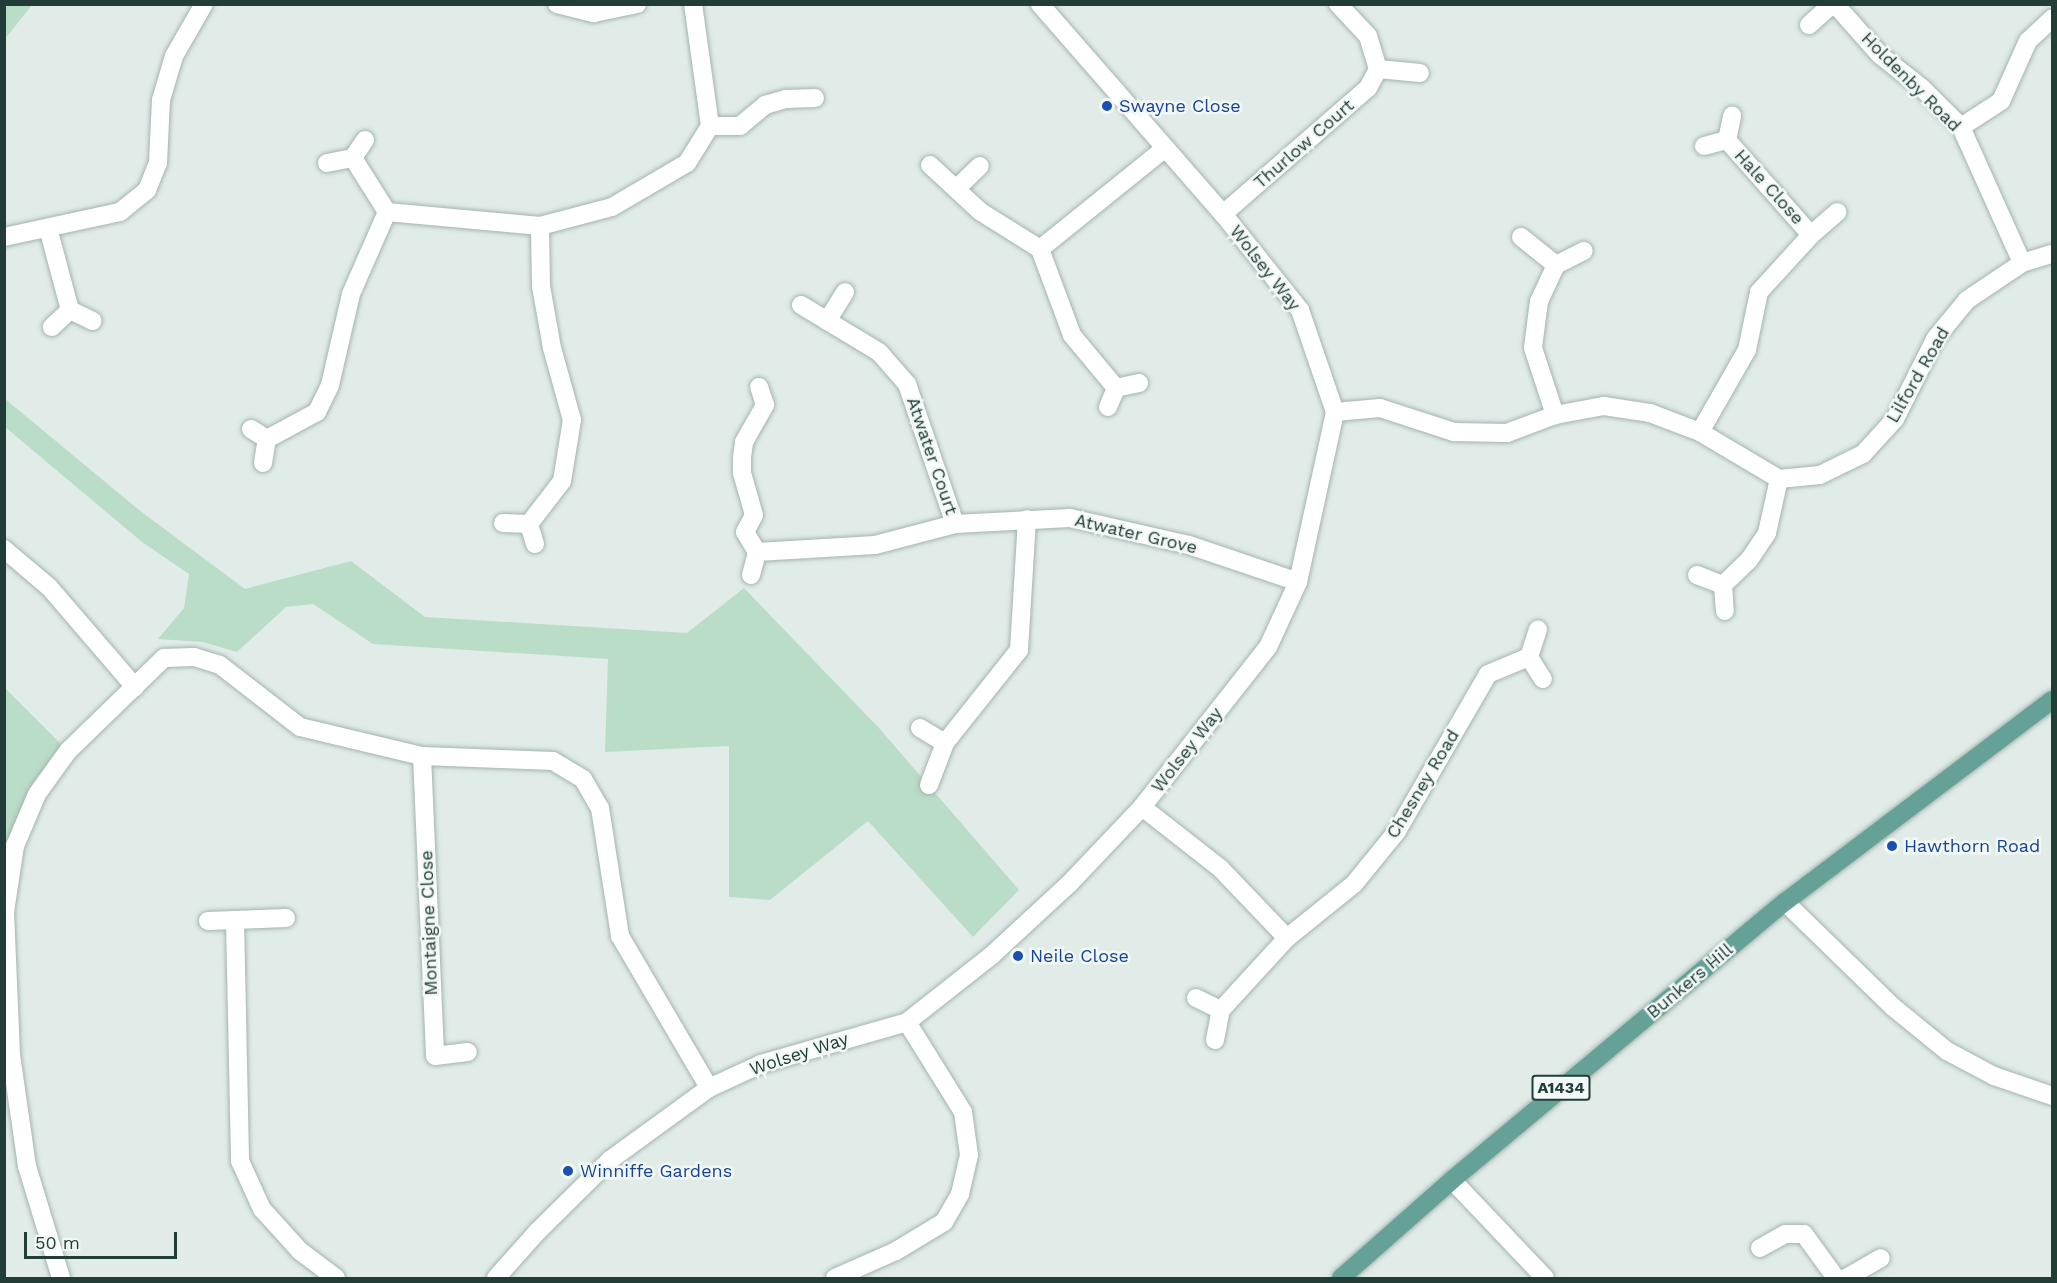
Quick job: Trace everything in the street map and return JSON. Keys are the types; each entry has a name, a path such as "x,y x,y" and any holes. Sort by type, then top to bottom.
{"main road":[{"name":"Bunkers Hill","path":"1341,1278 1452,1180 1785,902 2052,700"}],"street":[{"path":"4,237 120,213 147,190 158,163 161,100 174,56 204,4"},
{"path":"557,4 594,13 637,4"},
{"path":"387,212 540,226 612,207 687,163 710,126 693,4"},
{"name":"Wolsey Way","path":"496,1278 610,1160 709,1088 761,1064 907,1022 992,955 1069,884 1142,807 1268,648 1298,582 1335,412 1300,309 1223,214 1040,4"},
{"path":"1338,4 1368,36 1378,69 1420,73"},
{"name":"Holdenby Road","path":"1809,25 1834,4 1880,55 1922,88 1961,127 2022,263"},
{"path":"1961,127 2001,101 2028,41 2052,19"},
{"name":"Thurlow Court","path":"1223,214 1368,88 1378,69"},
{"path":"710,126 740,126 765,105 786,99 815,98"},
{"name":"Hale Close","path":"1727,140 1732,116"},
{"path":"327,163 353,158 365,140"},
{"name":"Hale Close","path":"1704,146 1727,140"},
{"name":"Hale Close","path":"1727,140 1811,235"},
{"path":"1040,249 1165,148"},
{"path":"353,158 387,212"},
{"path":"930,165 981,212 1040,249 1072,335 1116,388"},
{"path":"956,189 980,166"},
{"path":"267,439 317,412 330,385 351,294 387,212"},
{"name":"Hale Close","path":"1700,432 1747,350 1759,292 1811,235 1837,212"},
{"path":"529,524 562,481 572,420 552,348 541,286 540,226"},
{"path":"48,228 70,310 93,321"},
{"path":"1521,237 1556,265"},
{"path":"1555,415 1533,348 1539,302 1556,265 1584,251"},
{"name":"Lilford Road","path":"1779,479 1820,475 1863,454 1895,419 1935,339 1967,300 2022,263 2052,254"},
{"path":"827,321 845,292"},
{"name":"Atwater Court","path":"801,305 879,352 907,384 955,524"},
{"path":"52,327 70,310"},
{"path":"1116,388 1139,383"},
{"path":"751,575 757,552 745,532 754,515 742,473 742,457 744,442 765,405 759,387"},
{"path":"1108,407 1116,388"},
{"path":"1335,412 1380,408 1454,432 1507,434 1555,415 1604,406 1650,412 1700,432 1779,479 1767,533 1749,560 1723,585"},
{"path":"251,429 267,439"},
{"path":"263,463 267,439"},
{"name":"Atwater Grove","path":"757,552 875,545 955,524 1070,518 1189,545 1298,582"},
{"path":"929,786 945,743 1019,650 1027,519"},
{"path":"503,523 529,524"},
{"path":"529,524 535,544"},
{"path":"4,549 49,587 135,687"},
{"path":"1697,575 1723,585"},
{"path":"1723,585 1725,611"},
{"path":"1538,629 1529,657 1543,679"},
{"path":"56,1277 27,1166 8,1056 5,912 15,846 37,794 69,751 164,657 194,657 220,665 300,727 422,756 553,761 583,779 600,808 620,936 709,1088"},
{"name":"Chesney Road","path":"1221,1010 1287,938 1354,884 1397,831 1488,674 1529,657"},
{"path":"920,728 945,743"},
{"name":"Montaigne Close","path":"422,756 435,1056 468,1052"},
{"path":"1142,807 1221,869 1287,938"},
{"path":"1785,902 1886,1000 1947,1051 1994,1076 2052,1096"},
{"path":"207,921 286,918"},
{"path":"236,920 240,1161 262,1209 300,1251 336,1278"},
{"path":"1196,998 1221,1010 1215,1040"},
{"path":"834,1278 896,1251 944,1222 960,1194 969,1155 963,1112 907,1022"},
{"path":"1452,1180 1545,1278"},
{"path":"1760,1248 1785,1234 1804,1234 1836,1278"},
{"path":"1846,1278 1881,1258"}],"green space":[{"path":"4,5 32,5 5,39"},
{"path":"4,398 139,510 245,589 351,561 425,617 687,633 744,588 879,728 1019,890 973,937 868,821 770,900 729,897 729,746 605,752 608,659 373,644 313,604 286,607 237,652 203,642 158,639 184,608 189,574 142,542 5,427"},
{"path":"4,687 68,751 15,846 5,847"}],"place":[{"name":"Swayne Close","path":"1107,106"},
{"name":"Hawthorn Road","path":"1892,846"},
{"name":"Neile Close","path":"1018,956"},
{"name":"Winniffe Gardens","path":"568,1171"}]}
